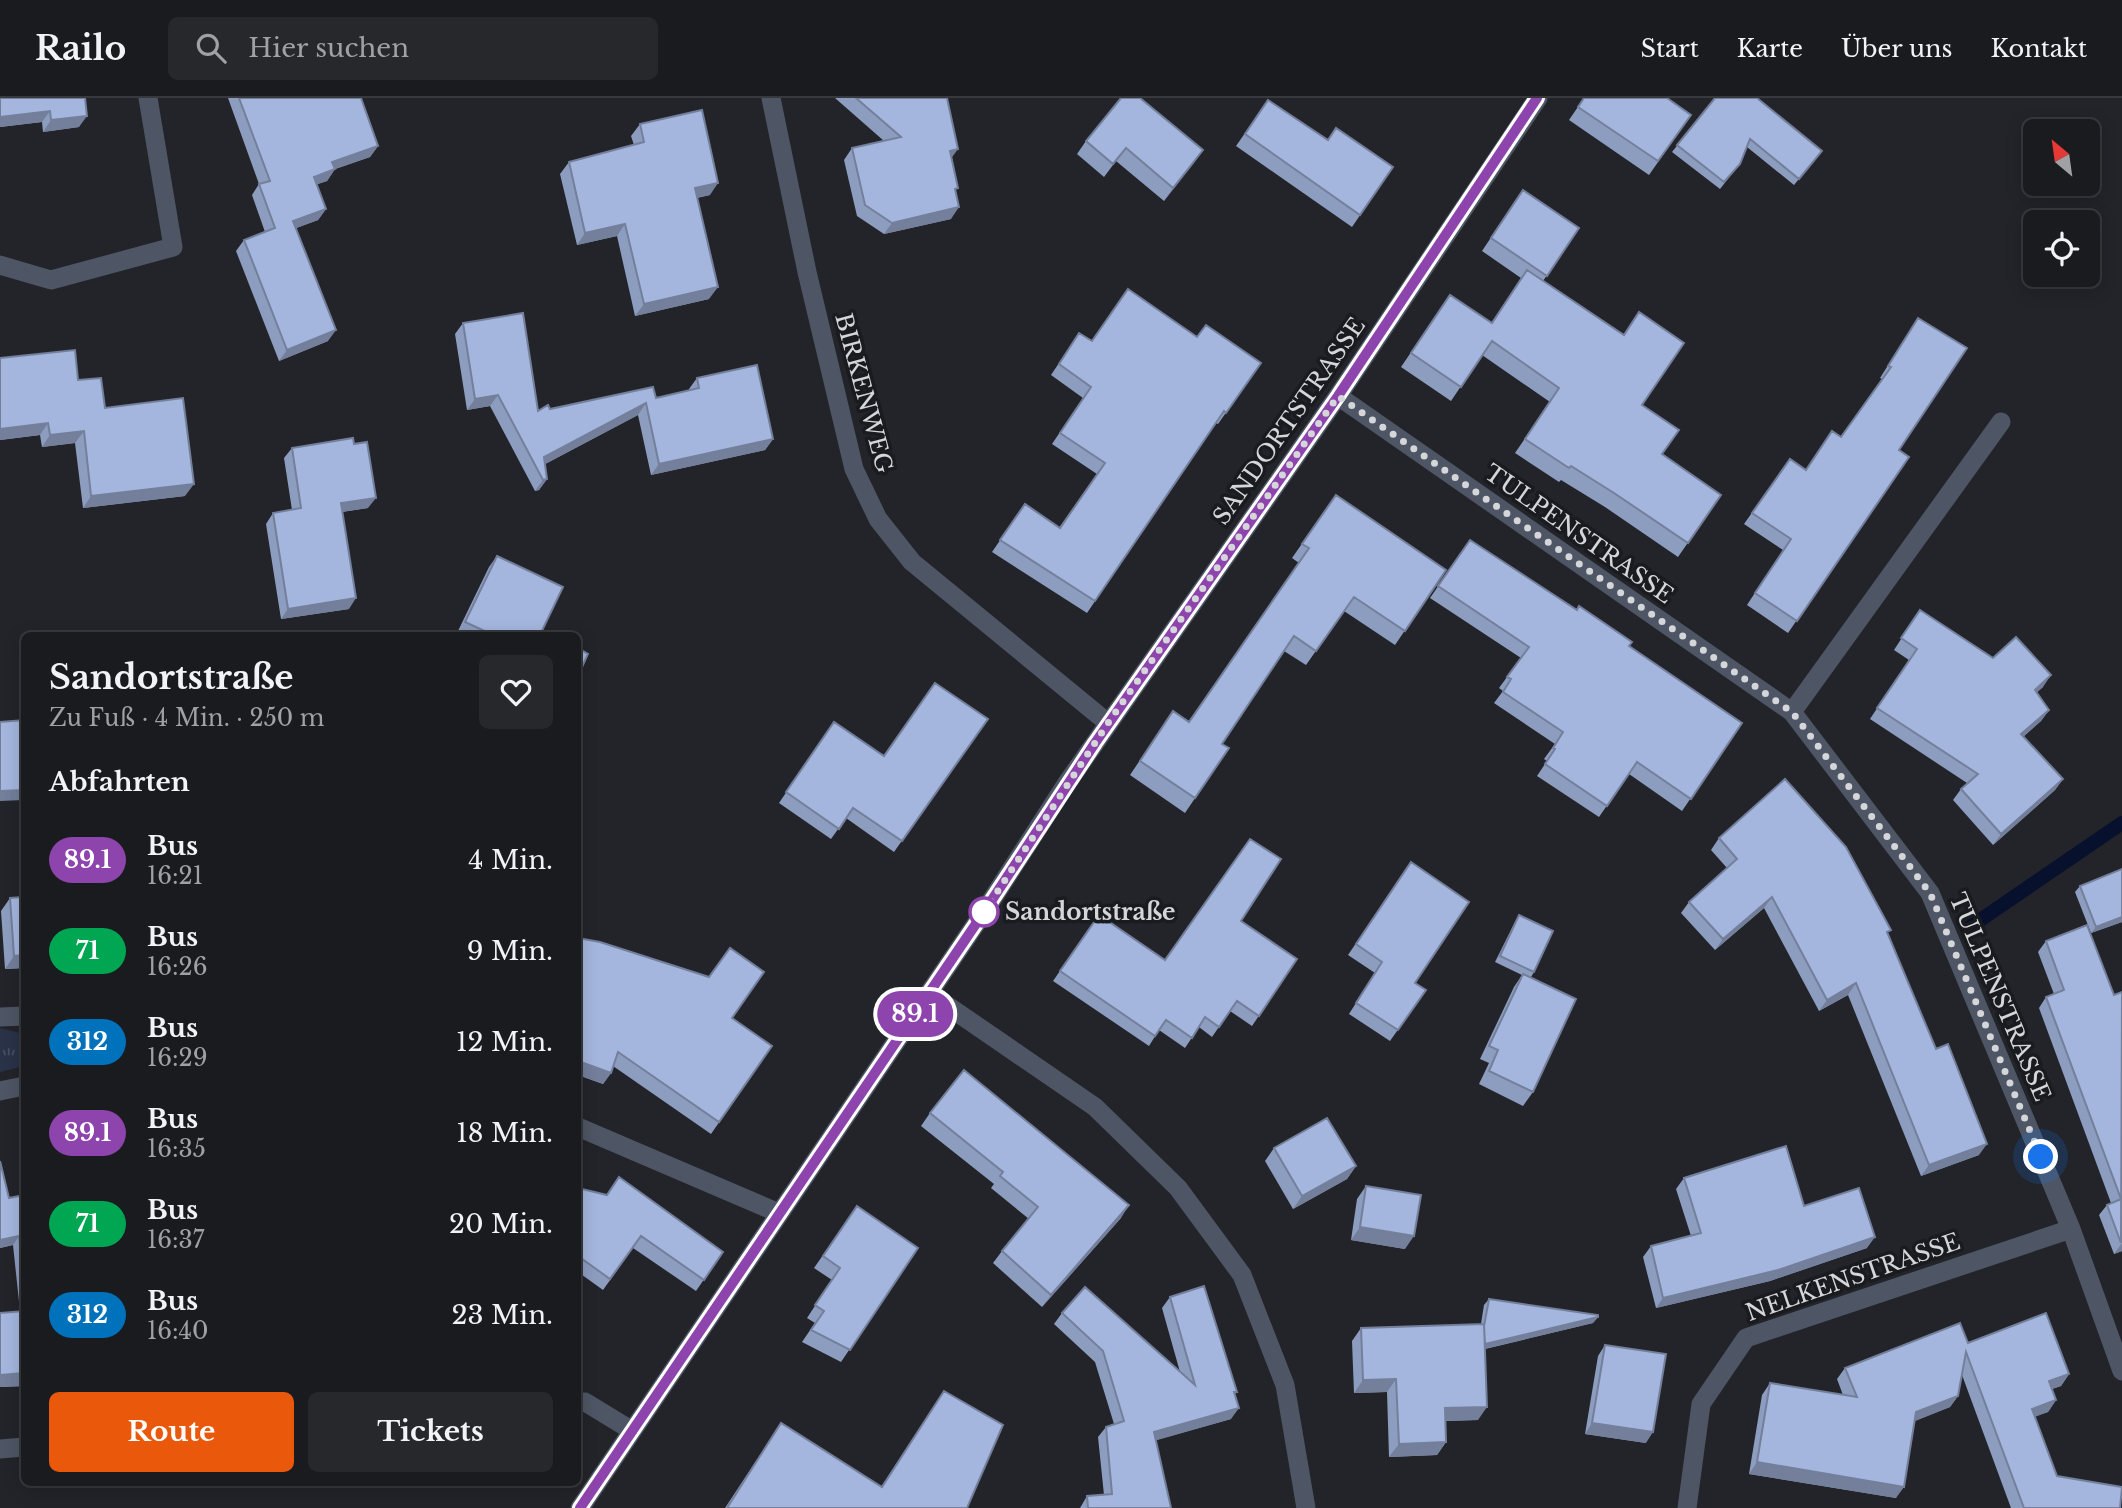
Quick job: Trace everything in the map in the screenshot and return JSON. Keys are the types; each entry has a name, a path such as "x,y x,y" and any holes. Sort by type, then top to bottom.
{"street":[{"path":"0,265 51,280 173,247 148,98"},
{"name":"BIRKENWEG","path":"771,98 807,272 854,469 878,519 912,562 1108,723"},
{"name":"SANDORTSTRASSE","path":"580,1508 929,993 1108,723 1338,396 1538,98"},
{"name":"TULPENSTRASSE","path":"1338,396 1792,712 1930,893 2071,1229 2122,1371"},
{"path":"1792,712 2001,422"},
{"path":"929,993 1095,1107 1178,1188 1242,1275 1285,1385 1306,1508"},
{"path":"0,1017 21,1016"},
{"path":"0,1091 21,1087"},
{"path":"581,1128 779,1213"},
{"name":"NELKENSTRASSE","path":"1687,1508 1702,1404 1746,1338 2071,1229"},
{"path":"581,1402 631,1430"},
{"path":"0,1449 21,1447"}],"green space":[{"path":"0,1028 21,1033 21,1067 0,1072"}],"building":[{"path":"0,98 85,98 87,116 51,120 50,111 0,117"},
{"path":"239,98 361,98 378,146 332,162 335,169 314,177 326,209 293,221 336,330 287,350 244,240 275,228 259,184 270,181"},
{"path":"856,98 947,98 958,149 950,151 959,207 892,223 865,205 852,148 901,137"},
{"path":"1121,98 1140,98 1203,150 1173,188 1126,148 1113,164 1086,141"},
{"path":"1584,98 1667,98 1691,115 1658,161 1578,107"},
{"path":"1715,98 1757,98 1822,151 1799,179 1750,139 1740,164 1724,182 1677,145"},
{"path":"1268,100 1328,140 1336,128 1393,167 1360,215 1245,134"},
{"path":"702,110 718,183 695,188 718,287 644,304 625,224 585,233 569,162 644,142 640,124"},
{"path":"1523,190 1579,228 1547,276 1491,238"},
{"path":"1527,270 1624,335 1639,312 1684,343 1642,405 1679,430 1662,454 1721,495 1688,543 1614,493 1525,439 1559,388 1492,341 1461,387 1411,353 1450,295 1492,323"},
{"path":"1128,289 1197,337 1206,325 1261,363 1226,413 1224,411 1095,601 1000,540 1025,504 1060,528 1105,463 1060,433 1091,387 1059,364 1079,333 1092,341"},
{"path":"523,313 538,411 548,405 550,409 653,387 656,398 699,388 697,378 757,365 773,439 659,464 646,403 544,457 547,479 543,480 498,395 475,399 463,323"},
{"path":"1918,318 1967,348 1899,450 1909,457 1797,621 1755,593 1791,539 1752,513 1790,459 1806,470 1832,431 1841,437 1891,367 1888,366"},
{"path":"75,350 78,380 101,378 105,408 183,398 194,484 91,496 84,431 50,435 48,423 0,429 0,358"},
{"path":"353,438 354,444 367,442 376,498 341,503 356,598 288,609 273,513 301,508 292,448"},
{"path":"1336,495 1446,570 1405,631 1354,597 1316,651 1294,636 1222,744 1229,748 1195,798 1140,761 1173,711 1189,722 1309,548 1302,544"},
{"path":"1470,540 1577,610 1579,606 1632,642 1629,646 1742,723 1691,799 1637,762 1607,806 1545,764 1563,732 1503,692 1511,679 1507,677 1529,647 1438,586"},
{"path":"497,556 563,587 541,632 487,632 465,622"},
{"path":"1920,610 1993,658 2016,637 2051,675 2035,690 2049,710 2021,734 2063,779 2001,834 1961,789 1978,774 1877,708 1917,649 1901,638"},
{"path":"581,650 588,654 581,669"},
{"path":"935,683 988,719 902,841 853,808 839,829 786,792 834,722 884,756"},
{"path":"21,720 21,790 0,791 0,722"},
{"path":"1785,779 1846,847 1891,930 1887,932 1936,1049 1948,1044 1987,1144 1929,1165 1856,983 1827,1000 1772,897 1723,939 1689,902 1737,859 1719,838"},
{"path":"1250,839 1281,859 1241,921 1297,959 1259,1016 1237,1001 1219,1027 1205,1017 1192,1038 1166,1020 1155,1036 1060,971 1099,915 1165,960"},
{"path":"1411,862 1469,902 1415,983 1426,990 1398,1030 1356,1003 1382,962 1356,944"},
{"path":"2122,869 2122,917 2096,927 2080,886"},
{"path":"21,897 21,955 14,956 10,898"},
{"path":"1519,915 1553,931 1534,972 1500,956"},
{"path":"2087,925 2114,995 2122,992 2121,1243 2107,1205 2121,1199 2046,997 2064,990 2046,941"},
{"path":"581,939 600,942 709,977 730,948 764,972 732,1018 772,1046 719,1122 618,1052 611,1073 581,1062"},
{"path":"1523,974 1576,999 1533,1092 1489,1071 1498,1050 1489,1046"},
{"path":"964,1070 1129,1205 1051,1295 1002,1251 1038,1207 1000,1176 1003,1172 930,1113"},
{"path":"1327,1118 1356,1166 1302,1196 1274,1148"},
{"path":"1786,1146 1804,1206 1859,1188 1875,1237 1778,1270 1663,1298 1651,1246 1701,1233 1684,1178"},
{"path":"0,1161 9,1198 21,1196 21,1255 19,1236 0,1240"},
{"path":"619,1177 723,1252 704,1280 641,1236 610,1279 581,1258 581,1189 607,1195"},
{"path":"1366,1186 1421,1195 1414,1236 1360,1227"},
{"path":"857,1206 918,1248 850,1350 811,1330 824,1311 815,1305 840,1268 823,1256"},
{"path":"1204,1286 1237,1392 1234,1392 1239,1408 1154,1432 1171,1508 1088,1508 1087,1496 1112,1494 1106,1427 1124,1421 1103,1351 1062,1313 1085,1287 1195,1385 1170,1297"},
{"path":"1489,1299 1598,1317 1485,1344 1484,1326"},
{"path":"21,1311 21,1373 0,1375 0,1313"},
{"path":"2046,1313 2069,1374 2049,1381 2056,1400 2032,1409 2057,1476 2122,1487 2120,1508 2024,1508 1966,1352 1958,1396 1916,1412 1904,1487 1757,1462 1770,1383 1857,1397 1845,1368 1960,1323 1968,1343"},
{"path":"1484,1324 1487,1407 1445,1408 1446,1442 1399,1444 1396,1379 1363,1380 1361,1328"},
{"path":"1605,1345 1666,1354 1653,1432 1592,1423"},
{"path":"944,1391 1003,1425 967,1508 727,1508 781,1423 882,1487"}],"waterway":[{"path":"1967,929 2122,823"}],"bus line":[{"name":"89.1","path":"580,1508 645,1408 984,912 1095,743 1338,396 1537,98"}],"place":[{"name":"Sandortstraße","path":"984,912"}],"route":[{"path":"984,912 1108,723 1338,396 1792,712 1930,893 2041,1157"}]}
